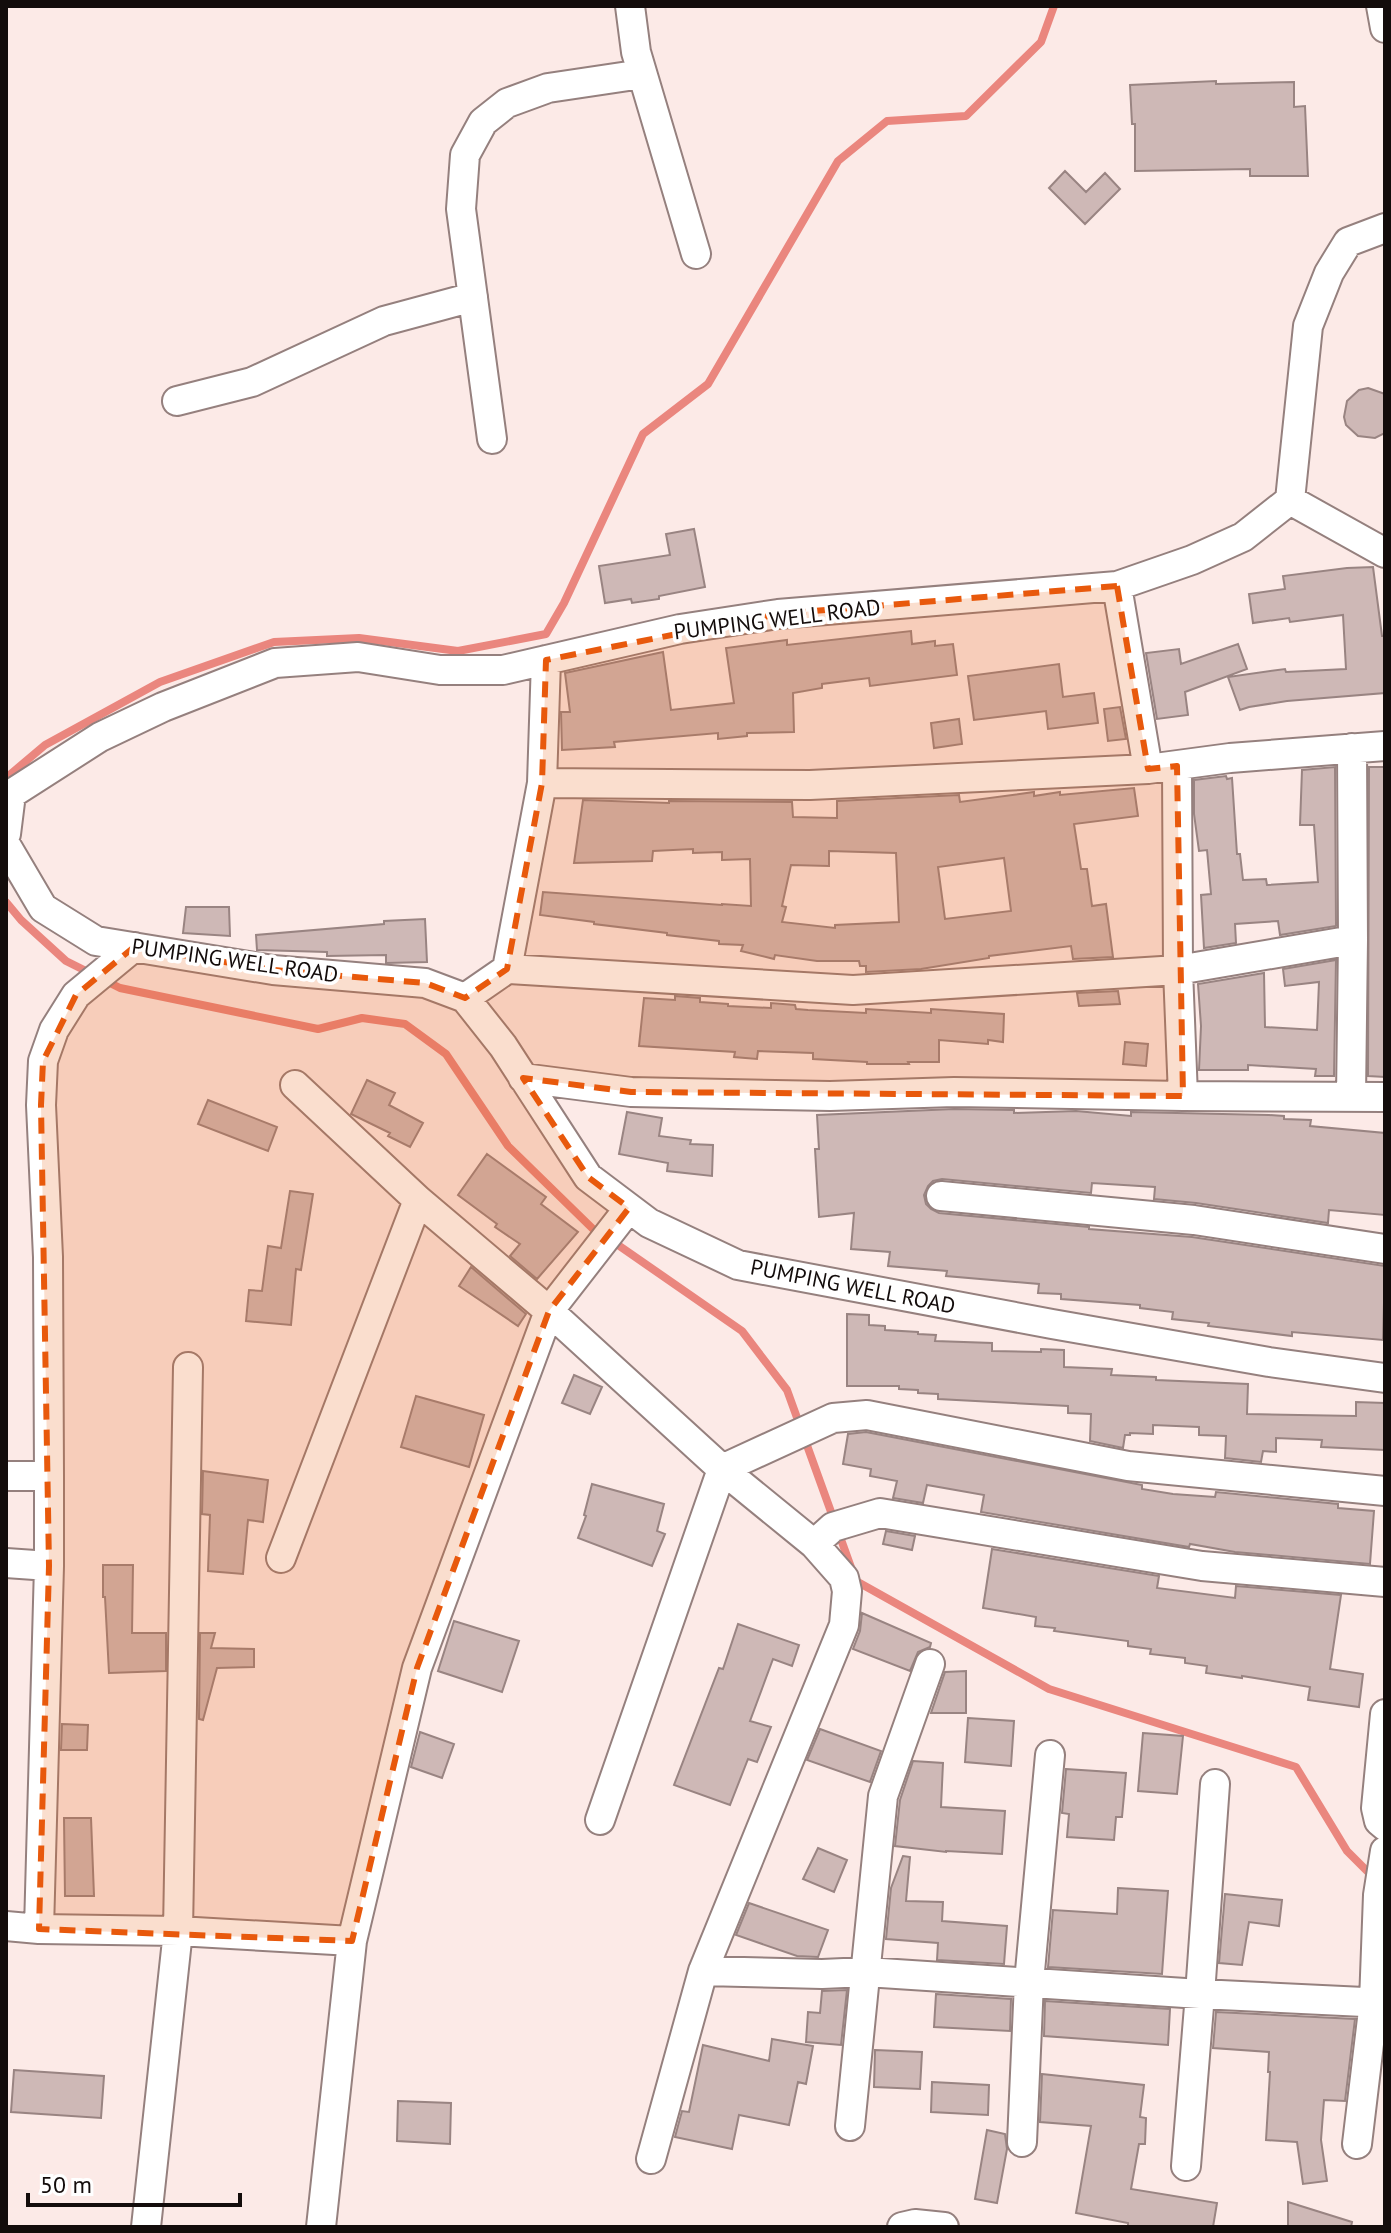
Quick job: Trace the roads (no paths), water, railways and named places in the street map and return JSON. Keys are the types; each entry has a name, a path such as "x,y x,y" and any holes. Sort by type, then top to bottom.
{"street":[{"path":"630,6 636,52 696,254"},
{"path":"1381,6 1385,28"},
{"path":"492,439 461,209 465,155 483,122 507,103 548,88 642,74"},
{"path":"1385,228 1348,242 1329,273 1308,326 1290,500 1385,553"},
{"path":"177,401 252,382 384,321 473,297"},
{"name":"PUMPING WELL ROAD","path":"6,834 11,794 100,737 163,707 275,663 358,657 440,670 503,670 680,629 778,614 1117,586 1192,560 1243,537 1290,500"},
{"path":"1117,586 1148,769"},
{"path":"507,969 542,783 546,660"},
{"path":"542,783 810,785 1148,769 1230,758 1385,746"},
{"path":"1351,1097 1352,748"},
{"path":"1177,766 1178,970 1183,1096"},
{"name":"PUMPING WELL ROAD","path":"6,845 43,908 96,941 273,970 425,983 465,998 503,1046 588,1177 649,1223 738,1265 1253,1360 1385,1378"},
{"path":"465,998 507,969 853,990 1178,970 1353,940"},
{"path":"39,1929 49,1566 48,1257 41,1105 43,1061 54,1030 76,995 134,947"},
{"path":"523,1078 631,1092 830,1096 954,1092 1385,1097"},
{"path":"295,1085 418,1200 549,1311 722,1469 823,1535 844,1578 847,1591 844,1625 703,1971 651,2159"},
{"path":"941,1196 1194,1220 1385,1249"},
{"path":"281,1558 418,1200"},
{"path":"321,2227 352,1941 417,1668 549,1311 629,1208"},
{"path":"146,2227 178,1931 188,1367"},
{"path":"600,1820 722,1469 833,1418 867,1415 1128,1466 1385,1491"},
{"path":"6,1476 49,1476"},
{"path":"823,1535 880,1513 1202,1566 1385,1582"},
{"path":"6,1563 49,1566"},
{"path":"850,2126 883,1796 930,1664"},
{"path":"1385,1714 1376,1808 1379,1821 1385,1826"},
{"path":"1022,2142 1029,1982 1050,1755"},
{"path":"1186,2166 1215,1784"},
{"path":"1357,2144 1379,2003 1382,1873"},
{"path":"6,1926 178,1931 352,1941"},
{"path":"703,1971 866,1972 1379,2003"},
{"path":"902,2227 915,2224 944,2227"}],"waterway":[{"path":"6,778 45,745 160,682 274,642 359,638 458,651 546,634 564,603 643,434 708,384 838,161 887,121 966,116 1041,42 1054,6"},
{"path":"6,902 66,961 120,988 318,1029 362,1018 405,1024 446,1054 508,1146 593,1229"},
{"path":"618,1245 742,1331 787,1390 856,1581 1049,1689 1296,1767 1347,1851 1375,1879"}]}
